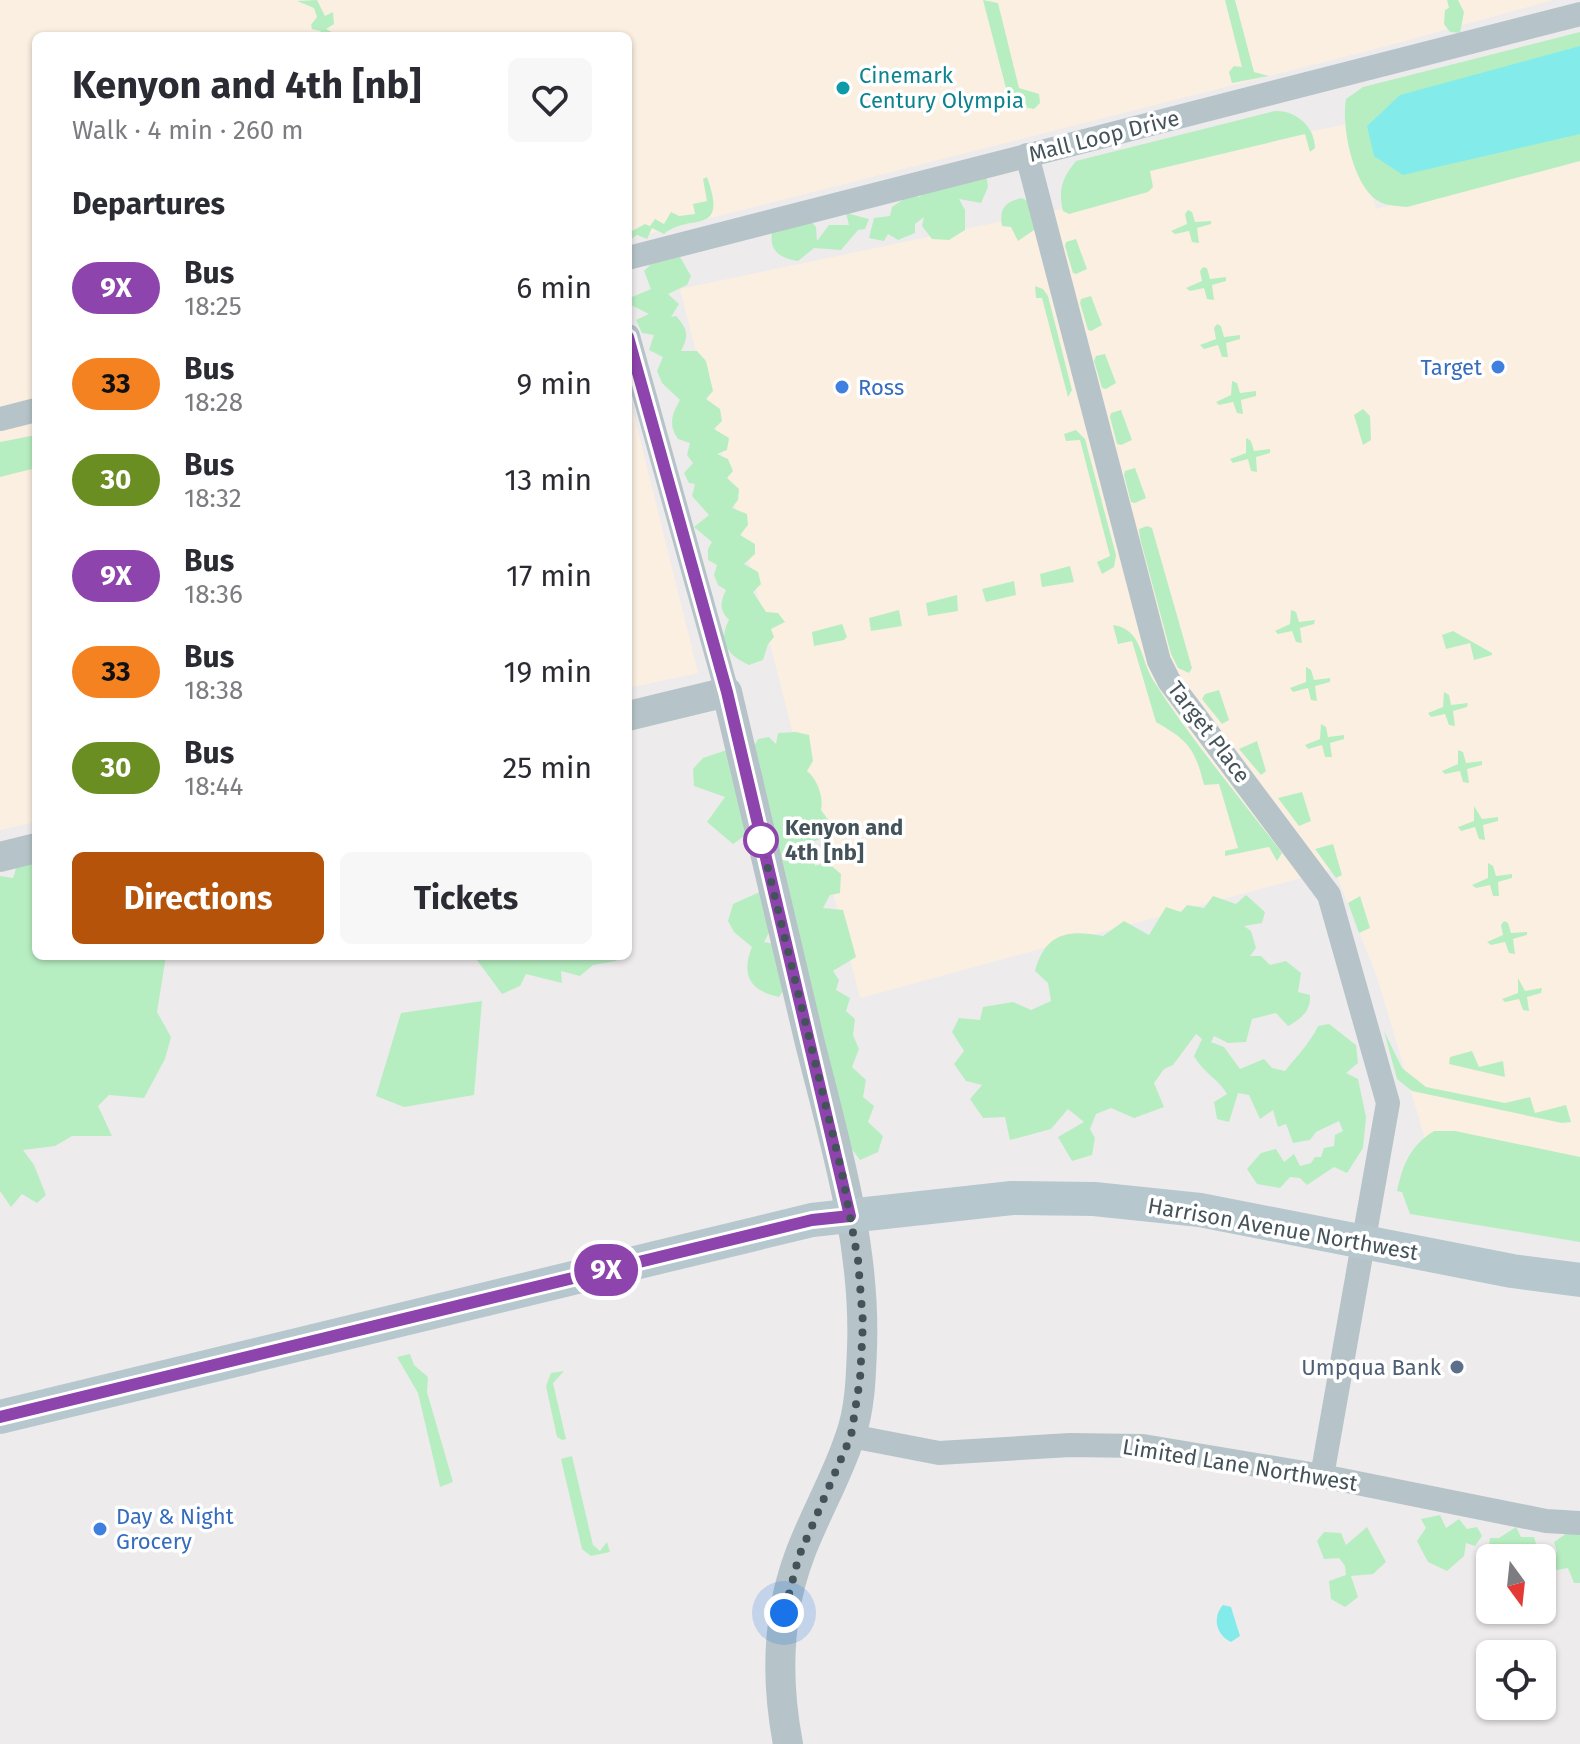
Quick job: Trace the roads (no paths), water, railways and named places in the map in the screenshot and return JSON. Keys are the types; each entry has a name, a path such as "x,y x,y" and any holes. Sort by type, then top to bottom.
{"main road":[{"name":"Harrison Avenue Northwest","path":"0,1417 812,1220 1012,1198 1094,1199 1200,1210 1580,1280"}],"street":[{"name":"Mall Loop Drive","path":"632,257 1580,14"},
{"name":"Target Place","path":"1027,155 1159,661 1169,681 1311,867 1333,903 1388,1103 1322,1476"},
{"path":"632,350 727,692 850,1216 863,1323 860,1379 851,1436 799,1556 784,1613 780,1669 788,1744"},
{"path":"0,419 32,411"},
{"path":"632,715 727,692"},
{"path":"0,857 32,849"},
{"name":"Limited Lane Northwest","path":"851,1436 939,1453 1070,1445 1143,1446 1322,1476 1546,1521 1580,1523"}],"water":[{"path":"1580,46 1580,134 1403,175 1374,156 1367,126 1400,95"},
{"path":"1223,1605 1231,1607 1240,1636 1231,1642 1222,1635 1217,1625"}],"place":[{"name":"Cinemark Century Olympia","path":"843,88"},
{"name":"Target","path":"1498,367"},
{"name":"Ross","path":"842,387"},
{"name":"Kenyon and 4th [nb]","path":"761,840"},
{"name":"Umpqua Bank","path":"1457,1367"},
{"name":"Day & Night Grocery","path":"100,1529"}]}
